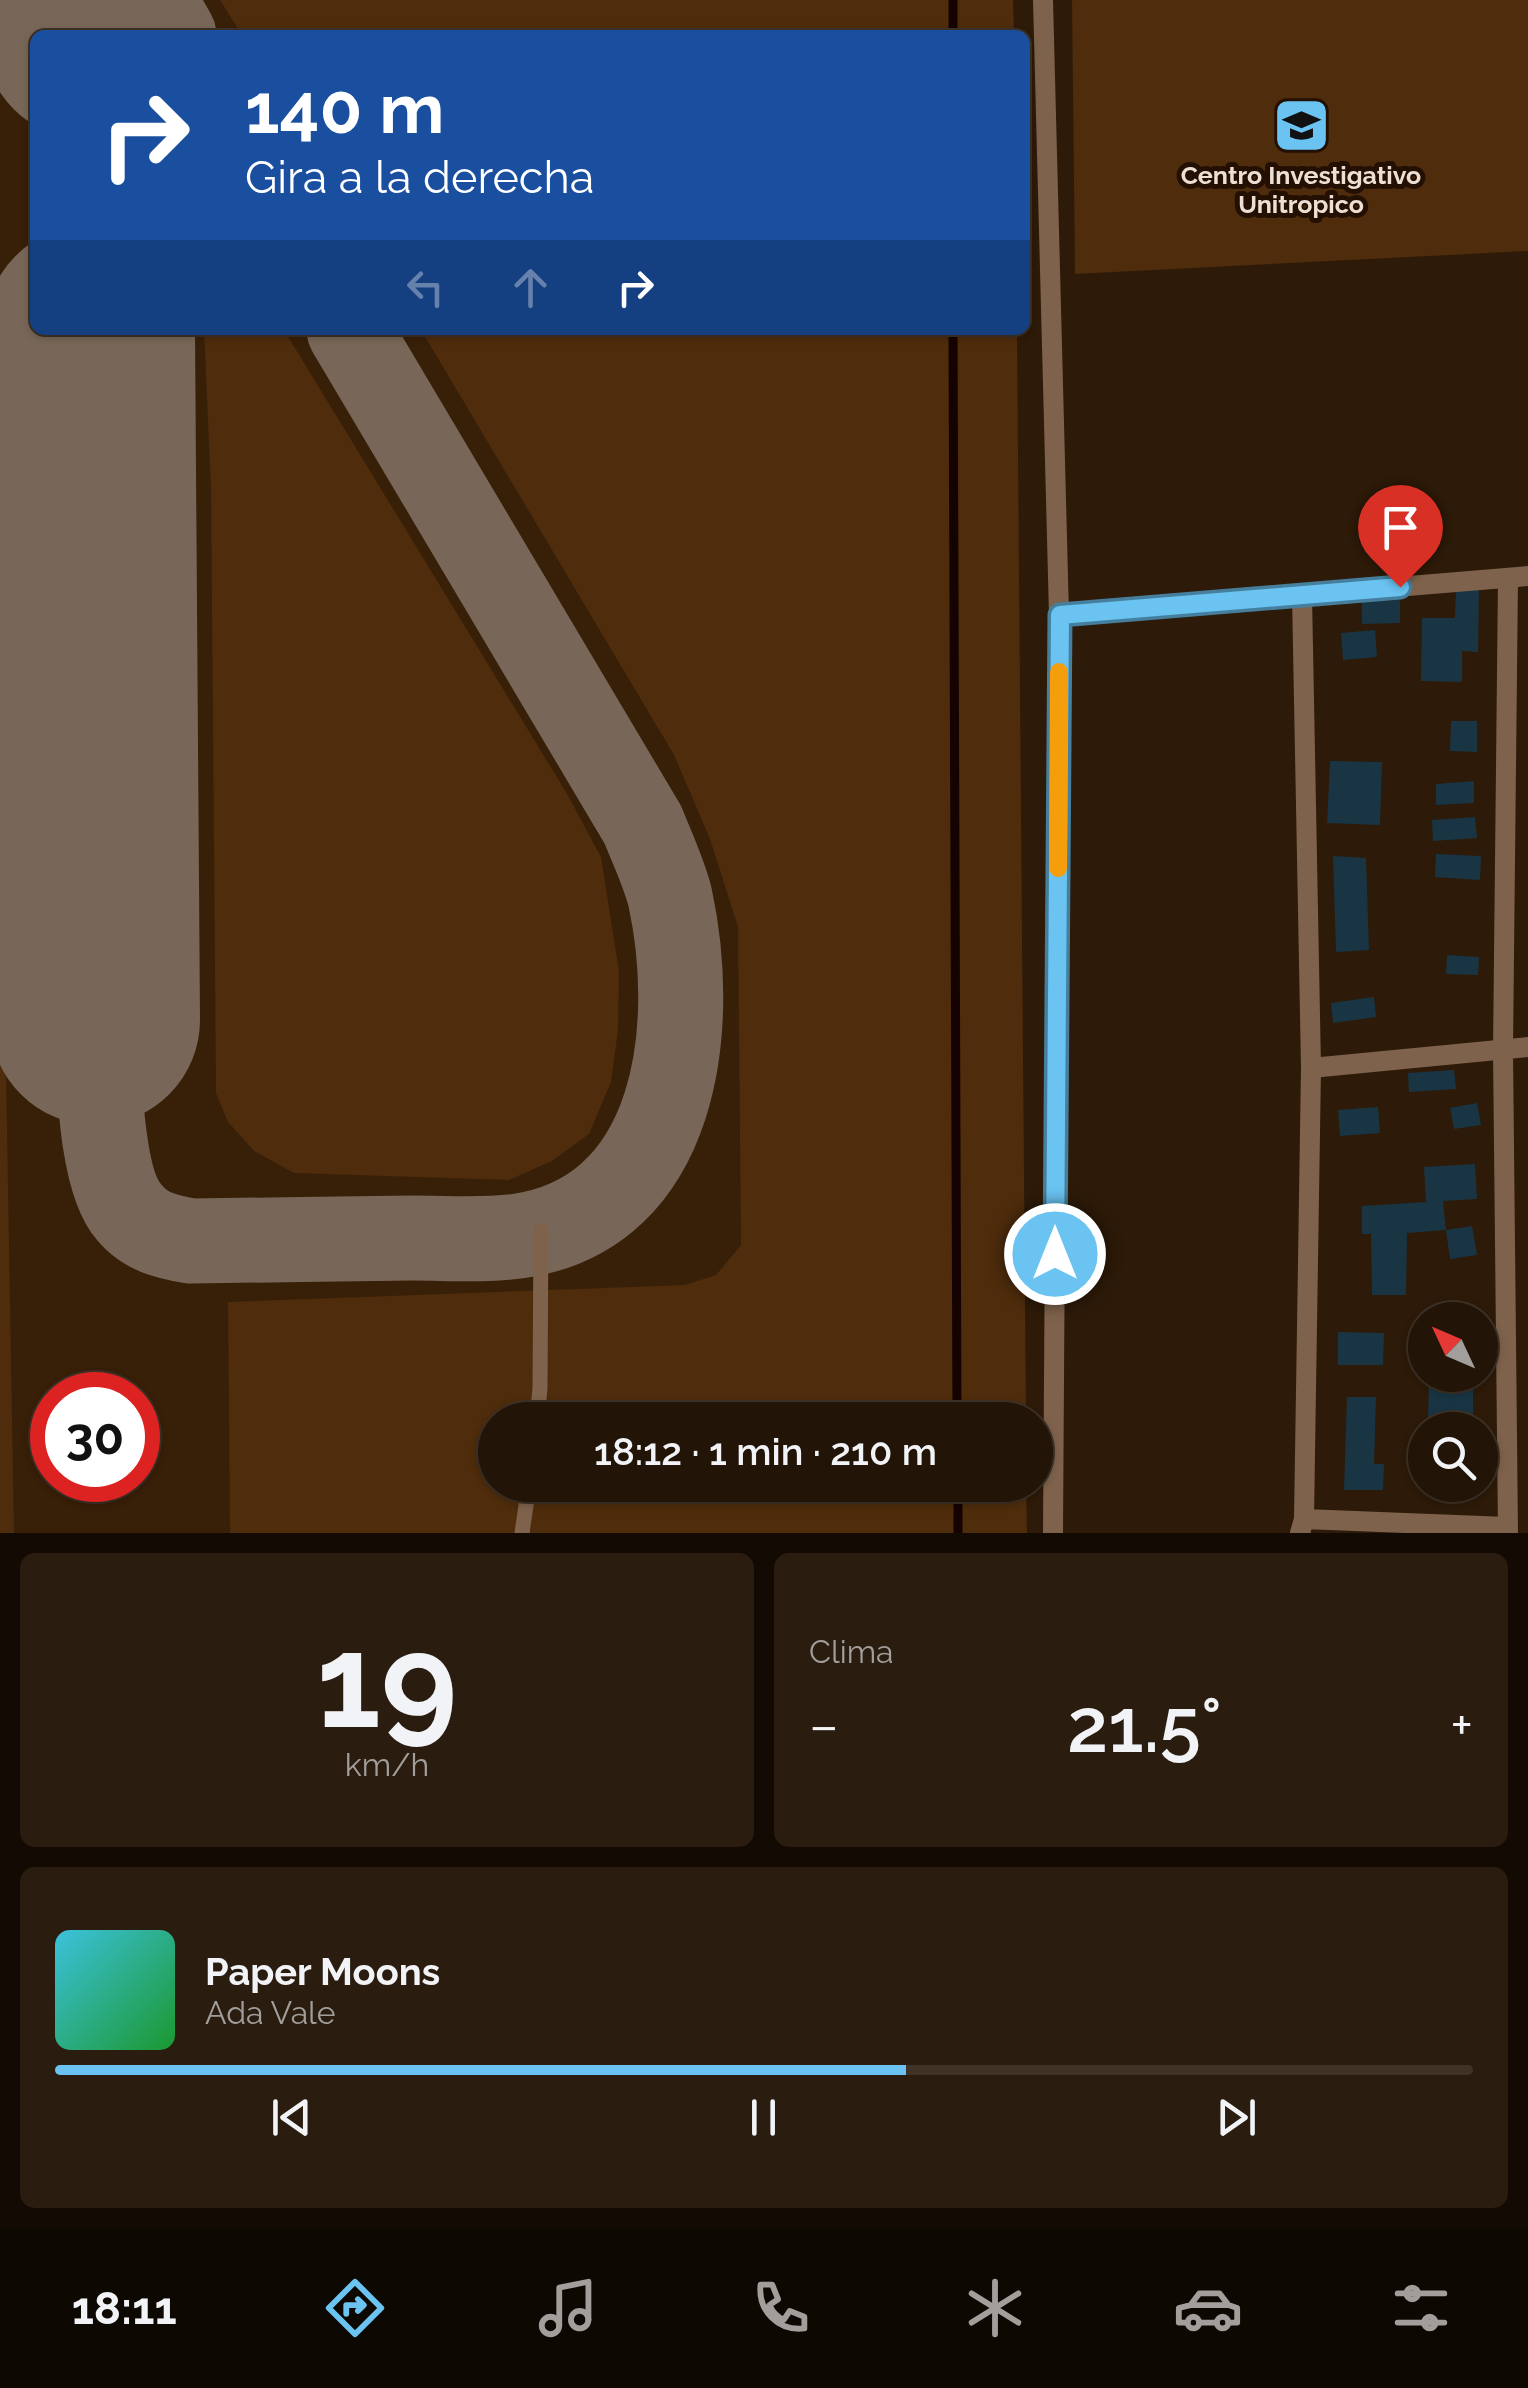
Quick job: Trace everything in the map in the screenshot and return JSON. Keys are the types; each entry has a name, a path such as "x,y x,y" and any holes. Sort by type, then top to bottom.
{"street":[{"path":"1043,0 1060,615 1053,1533"},
{"path":"1060,615 1518,577 1504,1050 1507,1530 1302,1526 1312,1068 1302,595"},
{"path":"1312,1068 1528,1048"}],"lane":[{"path":"538,1402 541,1230"},
{"path":"522,1533 527,1502"}],"shaded area":[{"path":"0,0 1013,0 1014,30 30,30 30,335 1017,335 1026,1402 478,1402 478,1502 1026,1502 1027,1533 0,1533"},
{"path":"220,0 1013,0 1014,30 239,30"},
{"name":"Centro Investigativo Unitropico","path":"1072,0 1528,0 1528,251 1075,274"},
{"path":"204,335 287,335 566,792 601,857 619,971 618,1030 611,1082 589,1134 552,1161 509,1180 294,1173 254,1151 228,1122 216,1093 211,489"},
{"path":"424,335 1017,335 1026,1402 478,1402 478,1502 1026,1502 1027,1533 230,1533 228,1302 685,1285 716,1275 741,1245 738,927 710,839 674,755"},
{"path":"0,721 14,1533 0,1533"}],"building":[{"path":"1456,588 1479,588 1478,652 1462,651 1462,682 1421,681 1422,618 1455,618"},
{"path":"1400,600 1400,623 1362,624 1362,601"},
{"path":"1375,630 1377,657 1343,660 1341,633"},
{"path":"1451,721 1477,721 1477,752 1450,751"},
{"path":"1330,761 1382,762 1380,825 1327,823"},
{"path":"1474,781 1474,803 1436,805 1436,784"},
{"path":"1475,817 1477,838 1433,841 1432,820"},
{"path":"1436,854 1481,856 1480,880 1435,877"},
{"path":"1333,856 1366,858 1369,950 1336,952"},
{"path":"1447,955 1479,957 1478,975 1446,974"},
{"path":"1374,997 1376,1017 1333,1023 1331,1003"},
{"path":"1454,1070 1456,1089 1409,1092 1408,1073"},
{"path":"1477,1103 1481,1125 1454,1129 1450,1108"},
{"path":"1378,1107 1380,1133 1340,1136 1338,1110"},
{"path":"1475,1164 1477,1199 1443,1201 1446,1230 1407,1233 1406,1295 1372,1295 1371,1234 1362,1234 1362,1206 1426,1202 1424,1167"},
{"path":"1472,1226 1477,1255 1450,1259 1446,1230"},
{"path":"1338,1332 1384,1333 1383,1365 1338,1365"},
{"path":"1429,1392 1473,1392 1473,1412 1428,1412"},
{"path":"1347,1397 1376,1397 1374,1464 1384,1464 1383,1490 1344,1490"}],"waterway":[{"path":"953,0 953,30"},
{"path":"953,335 957,1402"},
{"path":"958,1502 958,1533"}],"taxiway":[{"path":"154,0 171,30"},
{"path":"95,1020 102,1120 119,1196 129,1212 149,1229 191,1241 519,1236 573,1220 614,1191 644,1152 665,1106 677,1054 681,1001 670,897 658,861 643,825 352,335"}],"runway":[{"path":"88,0 88,30"},
{"path":"90,335 95,1020"}],"slow traffic":[{"path":"1058,868 1059,672"}],"place":[{"name":"Centro Investigativo Unitropico","path":"1301,126"}],"route":[{"path":"1055,1254 1060,615 1400,587"}]}
